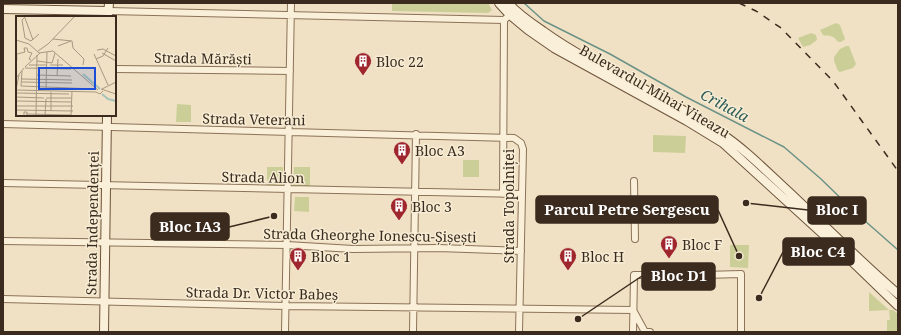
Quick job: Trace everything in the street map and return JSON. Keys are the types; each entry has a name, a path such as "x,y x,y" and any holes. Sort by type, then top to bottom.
{"main road":[{"name":"Bulevardul Mihai Viteazu","path":"499,3 509,15 554,48 689,112 719,132 761,166 781,190 859,264 898,306"},
{"name":"Bulevardul Mihai Viteazu","path":"508,3 509,15"},
{"path":"3,9 108,10"},
{"name":"Strada Independenței","path":"104,332 107,116"},
{"name":"Bulevardul Mihai Viteazu","path":"859,264 898,294"}],"street":[{"path":"285,332 291,3"},
{"path":"108,10 291,14 509,15"},
{"name":"Strada Topolniței","path":"509,15 504,137 514,138 522,143 523,149 519,332"},
{"name":"Strada Mărăști","path":"116,69 290,71"},
{"name":"Strada Veterani","path":"3,124 504,137"},
{"path":"413,332 416,134"},
{"path":"503,194 504,137"},
{"path":"634,180 635,239"},
{"name":"Strada Alion","path":"3,184 522,194"},
{"name":"Strada Gheorghe Ionescu-Șișești","path":"3,241 287,245 353,249 438,248 521,251"},
{"path":"633,332 634,275 741,274 741,332"},
{"name":"Strada Dr. Victor Babeș","path":"3,299 286,306 633,310"},
{"path":"633,310 645,332 650,332"}],"green space":[{"path":"392,3 488,3 492,10 488,13 392,11"},
{"path":"836,23 840,25 845,39 840,42 833,37 823,35 820,30"},
{"path":"811,33 816,35 817,40 810,45 803,47 798,38"},
{"path":"849,46 856,64 853,68 840,72 838,71 834,61 834,57 840,49"},
{"path":"177,104 191,105 191,122 176,122"},
{"path":"653,135 686,136 685,153 653,152"},
{"path":"463,160 479,160 479,177 463,177"},
{"path":"267,167 283,167 283,186 267,186"},
{"path":"294,167 310,167 310,187 293,187"},
{"path":"295,197 309,197 309,212 294,211"},
{"path":"730,245 749,245 748,268 730,267"},
{"path":"869,292 889,310 869,311"},
{"path":"889,310 893,310 898,314 898,332 887,332 887,320 890,320"}],"waterway":[{"name":"Crihala","path":"524,3 544,21 610,54 686,97 784,147 898,250"}],"railway":[{"path":"739,3 756,11 781,28 833,81 898,171"}],"place":[{"name":"Bloc 22","path":"363,76"},
{"name":"Bloc A3","path":"402,165"},
{"name":"Bloc I","path":"746,203"},
{"name":"Bloc IA3","path":"274,216"},
{"name":"Bloc 3","path":"399,221"},
{"name":"Parcul Petre Sergescu","path":"739,256"},
{"name":"Bloc F","path":"669,259"},
{"name":"Bloc 1","path":"298,271"},
{"name":"Bloc H","path":"568,271"},
{"name":"Bloc C4","path":"759,298"},
{"name":"Bloc D1","path":"578,319"}]}
